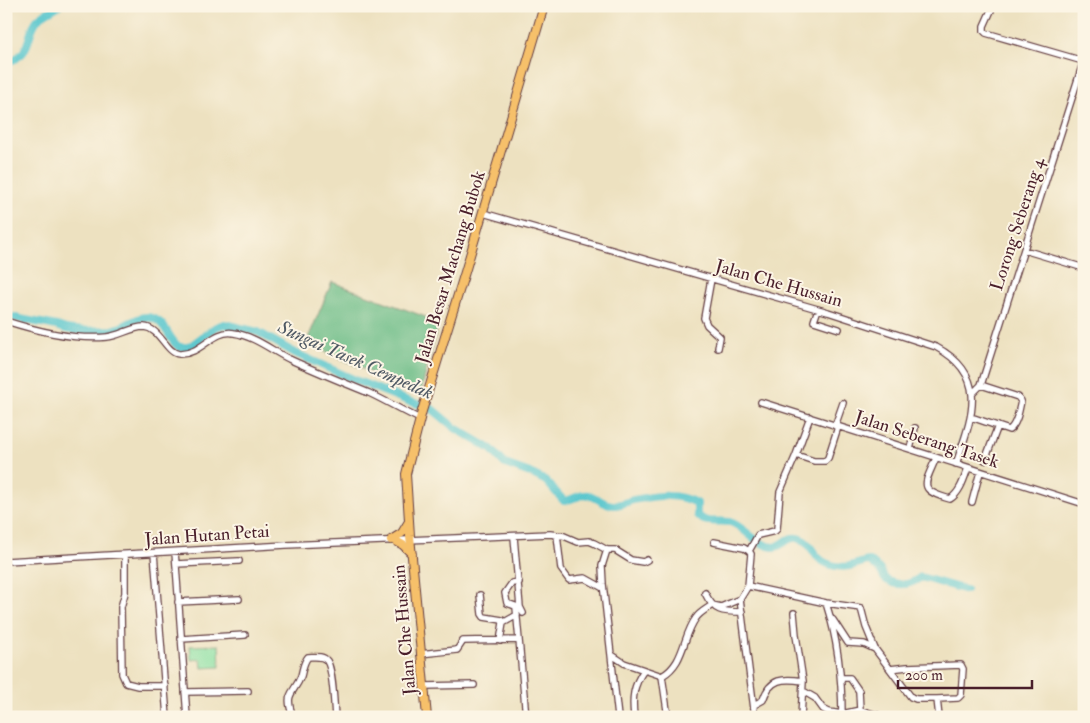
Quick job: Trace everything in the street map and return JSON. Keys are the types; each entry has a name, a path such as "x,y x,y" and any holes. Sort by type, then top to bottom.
{"main road":[{"name":"Jalan Besar Machang Bubok","path":"410,540 406,474 423,407 544,6"},
{"path":"392,540 402,533 409,521"},
{"path":"392,540 403,545 412,554"},
{"name":"Jalan Che Hussain","path":"410,540 427,717"}],"street":[{"path":"993,6 984,26 986,33 1083,61"},
{"name":"Lorong Seberang 4","path":"973,393 981,385 1083,61"},
{"name":"Jalan Che Hussain","path":"482,213 711,280 818,309 941,350 952,356 960,365 970,382 973,393 971,417 956,464"},
{"path":"1024,250 1084,268"},
{"path":"711,280 704,318 707,325 720,337 718,348"},
{"path":"818,309 814,321 839,329"},
{"path":"6,321 58,334 100,338 115,336 143,327 151,329 175,353 179,354 201,347 220,333 237,333 420,419"},
{"path":"971,417 1009,430 1013,427 1021,401 1020,398 981,385"},
{"name":"Jalan Seberang Tasek","path":"761,402 1084,504"},
{"path":"796,455 814,461 825,461 828,458 843,403"},
{"path":"712,605 721,607 740,599 748,586 751,554 749,551 758,535 777,529 780,492 810,418"},
{"path":"985,460 998,426"},
{"path":"910,449 915,428"},
{"path":"936,458 927,479 926,488 927,491 938,496 950,499 958,492 968,468"},
{"path":"972,502 980,472"},
{"name":"Jalan Hutan Petai","path":"6,561 286,545 550,534 564,536 578,542 588,541 607,550 615,550 631,560 644,562 647,560"},
{"path":"557,535 561,569 564,574 570,580 585,578 604,588"},
{"path":"514,537 519,582 518,640 526,717"},
{"path":"714,542 744,548 749,551"},
{"path":"607,550 602,566 618,717"},
{"path":"175,552 186,717"},
{"path":"154,553 167,717"},
{"path":"125,555 125,593 121,607 122,674 126,683 138,686 165,686"},
{"path":"176,564 239,561"},
{"path":"519,582 512,583 505,593 506,604 519,611"},
{"path":"748,586 826,603 861,608 875,649 890,669 911,697 916,699 937,699 958,698 961,696 963,669 961,665 890,669"},
{"path":"705,593 712,605 725,612 742,612"},
{"path":"480,595 484,617 502,620 503,623"},
{"path":"178,602 239,599"},
{"path":"740,599 755,717"},
{"path":"826,603 837,644 841,678 842,716"},
{"path":"662,676 675,666 696,618 712,605"},
{"path":"500,641 503,623 519,611"},
{"path":"794,613 804,691 801,717"},
{"path":"831,618 848,643 864,644 875,649"},
{"path":"181,640 245,634"},
{"path":"420,654 457,650 462,641 466,640 518,640"},
{"path":"612,655 624,663 662,676"},
{"path":"293,717 289,698 300,677 304,661 308,657 322,657 327,661 335,717"},
{"path":"634,716 632,696 634,686 644,670"},
{"path":"662,676 668,717"},
{"path":"841,678 850,678 859,691 860,710"},
{"path":"754,705 763,700 766,690 781,679 803,681"},
{"path":"424,686 474,685"},
{"path":"185,692 248,691"},
{"path":"804,691 818,701 823,709 829,712 842,716 860,710 884,717"},
{"path":"937,699 939,717"},
{"path":"803,700 818,701"}],"green space":[{"path":"332,282 439,322 420,395 306,343"},
{"path":"219,645 220,667 202,668 201,659 191,660 190,646"}],"waterway":[{"path":"6,62 21,55 38,19 58,6"},
{"name":"Sungai Tasek Cempedak","path":"6,315 77,331 118,329 139,318 149,317 159,322 179,347 189,347 216,327 224,324 258,332 295,353 355,380 431,408 455,428 491,449 505,464 546,481 564,501 586,495 614,505 658,496 681,497 697,503 697,515 700,518 708,521 735,524 767,546 776,547 790,539 797,538 807,543 817,556 828,564 846,567 870,561 880,570 885,579 894,583 908,584 921,577 966,590"},
{"path":"954,456 966,424"}]}
